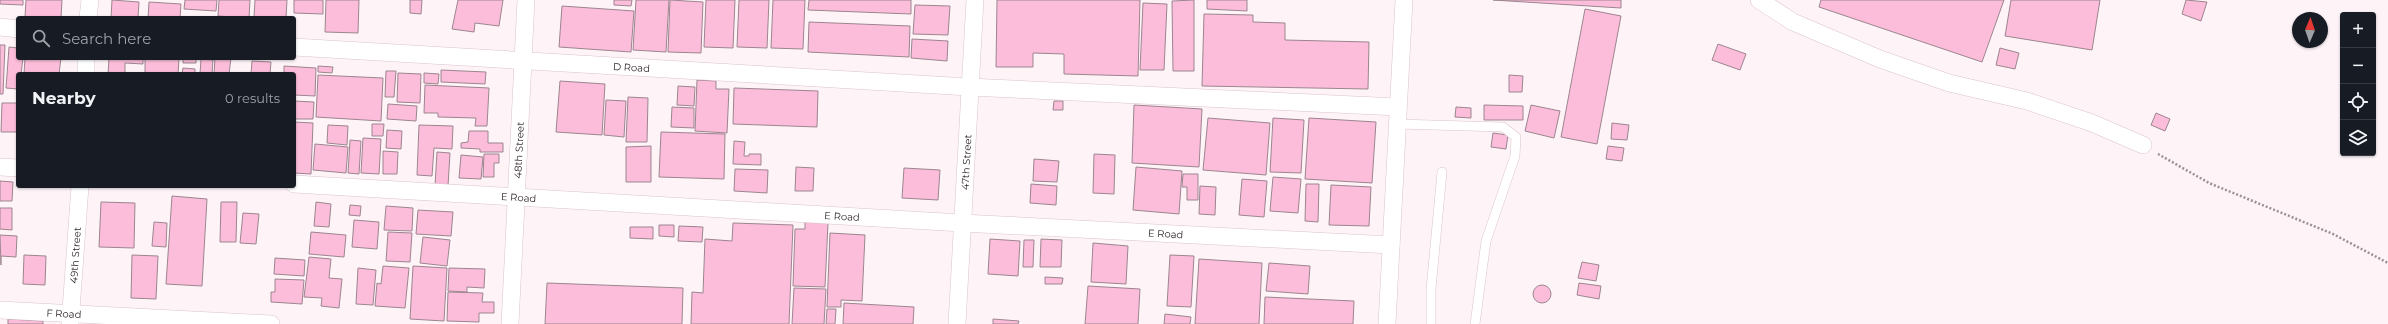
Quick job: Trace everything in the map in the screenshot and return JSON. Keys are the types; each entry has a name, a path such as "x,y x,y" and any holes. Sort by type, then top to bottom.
{"street":[{"path":"88,16 90,0"},
{"name":"48th Street","path":"510,324 526,0"},
{"name":"47th Street","path":"957,324 975,0"},
{"path":"1387,324 1404,0"},
{"path":"1760,0 1793,22 1880,59 1949,83 2027,101 2092,123 2143,146"},
{"path":"0,28 16,29"},
{"name":"D Road","path":"296,47 523,62 641,66 1397,115"},
{"path":"86,60 86,72"},
{"path":"0,167 16,168"},
{"name":"E Road","path":"296,184 962,223 1391,245"},
{"name":"49th Street","path":"71,319 80,188"},
{"name":"F Road","path":"0,310 71,319 271,324"}],"lane":[{"path":"1397,115 1503,127 1516,138 1515,156 1486,241 1475,324"},
{"path":"1431,324 1431,289 1442,172"}],"path":[{"path":"2143,146 2209,183 2334,234 2388,263"}],"building":[{"path":"0,0 23,0 23,5 0,4"},
{"path":"26,0 62,0 61,16 25,16"},
{"path":"112,0 139,2 138,16 111,16"},
{"path":"185,0 217,0 216,11 184,9"},
{"path":"219,0 250,0 249,16 218,16"},
{"path":"255,0 287,0 286,16 254,16"},
{"path":"294,0 323,0 323,14 294,13"},
{"path":"326,0 359,0 358,33 325,32"},
{"path":"410,0 422,0 421,14 410,13"},
{"path":"458,0 503,0 499,26 475,23 474,32 452,29"},
{"path":"614,0 632,0 631,6 614,5"},
{"path":"636,0 669,0 666,52 633,50"},
{"path":"670,0 703,2 701,53 668,52"},
{"path":"706,0 735,0 733,48 704,47"},
{"path":"739,0 769,0 767,48 737,47"},
{"path":"773,0 805,0 803,49 771,48"},
{"path":"809,0 911,0 911,14 808,10"},
{"path":"997,0 1140,0 1138,76 1064,74 1064,54 1033,53 1033,67 996,67"},
{"path":"1194,0 1194,71 1173,71 1172,1"},
{"path":"1207,0 1247,0 1247,11 1207,9"},
{"path":"1493,0 1621,0 1621,8"},
{"path":"1821,0 2004,0 1982,62 1819,7"},
{"path":"2011,0 2100,0 2092,50 2005,36"},
{"path":"2186,0 2207,2 2201,21 2182,14"},
{"path":"149,2 181,4 180,16 148,16"},
{"path":"1143,3 1167,4 1164,70 1140,70"},
{"path":"915,5 950,6 948,35 913,34"},
{"path":"562,6 634,11 631,52 559,47"},
{"path":"1585,9 1621,16 1597,144 1561,137"},
{"path":"1204,14 1253,15 1253,22 1285,23 1285,40 1369,42 1368,89 1202,86"},
{"path":"809,22 910,26 909,57 808,52"},
{"path":"912,39 948,41 947,61 911,58"},
{"path":"1718,44 1746,54 1740,70 1712,60"},
{"path":"0,45 5,45 3,94 0,94"},
{"path":"9,47 16,48 16,60 23,60 21,72 16,72 16,89 6,88"},
{"path":"2000,48 2019,53 2015,69 1996,65"},
{"path":"25,60 61,60 59,72 24,72"},
{"path":"109,60 143,60 143,64 125,63 125,72 108,72"},
{"path":"145,60 179,60 178,72 145,72"},
{"path":"183,60 196,60 196,63 183,63"},
{"path":"201,60 213,60 212,72 200,72"},
{"path":"215,60 231,60 229,72 214,72"},
{"path":"252,61 271,62 270,72 251,72"},
{"path":"284,66 316,68 315,96 296,95 296,72 284,72"},
{"path":"318,66 333,67 332,73 318,72"},
{"path":"183,68 195,69 195,72 182,72"},
{"path":"441,70 486,72 485,84 441,82"},
{"path":"386,71 396,71 394,97 385,97"},
{"path":"398,73 421,74 420,103 397,102"},
{"path":"424,73 439,74 438,84 424,83"},
{"path":"318,75 383,78 381,121 316,117"},
{"path":"1509,75 1523,76 1522,92 1509,92"},
{"path":"697,80 716,81 716,89 729,89 727,133 695,131"},
{"path":"560,81 605,84 602,135 556,132"},
{"path":"425,85 489,88 487,126 475,126 476,118 438,117 438,113 424,113"},
{"path":"678,86 695,87 694,106 677,105"},
{"path":"734,88 818,91 817,127 733,124"},
{"path":"628,97 648,98 647,142 626,142"},
{"path":"606,100 626,101 624,137 604,135"},
{"path":"296,101 314,102 313,119 296,119"},
{"path":"1054,101 1063,101 1063,110 1053,110"},
{"path":"2,103 16,103 16,132 1,132"},
{"path":"388,104 417,106 416,121 387,119"},
{"path":"1134,105 1202,109 1199,167 1132,163"},
{"path":"1484,105 1523,106 1523,120 1484,120"},
{"path":"1531,105 1560,111 1554,138 1525,131"},
{"path":"672,107 694,108 694,128 671,127"},
{"path":"1456,107 1471,108 1471,118 1455,117"},
{"path":"2156,113 2170,119 2165,131 2151,125"},
{"path":"1208,118 1270,123 1266,175 1203,170"},
{"path":"1273,118 1304,120 1301,173 1270,172"},
{"path":"1309,118 1376,122 1372,183 1305,179"},
{"path":"296,122 313,123 311,174 296,173"},
{"path":"1612,123 1629,125 1627,140 1611,139"},
{"path":"372,124 384,124 383,136 372,136"},
{"path":"328,125 348,126 347,145 327,143"},
{"path":"419,125 453,126 452,149 434,148 432,176 417,175"},
{"path":"387,130 402,131 401,149 386,148"},
{"path":"469,131 488,131 488,143 503,143 503,152 480,152 480,149 461,148 461,143 468,142"},
{"path":"661,132 725,134 724,179 659,177"},
{"path":"1493,133 1508,135 1506,149 1491,147"},
{"path":"363,138 381,139 379,174 361,173"},
{"path":"350,140 361,141 359,174 348,173"},
{"path":"734,141 745,142 744,156 749,156 749,154 761,154 761,165 733,164"},
{"path":"315,144 348,147 346,173 313,170"},
{"path":"651,146 651,182 626,182 626,147"},
{"path":"1608,146 1624,148 1622,161 1606,159"},
{"path":"383,151 398,152 397,174 383,174"},
{"path":"437,152 450,153 448,186 435,186"},
{"path":"484,154 499,154 499,163 494,163 494,177 483,177"},
{"path":"1094,154 1115,155 1114,194 1093,193"},
{"path":"461,155 483,157 481,179 459,178"},
{"path":"1034,159 1059,161 1057,182 1033,181"},
{"path":"796,167 814,168 813,191 795,191"},
{"path":"1136,167 1182,171 1179,214 1133,210"},
{"path":"904,168 940,170 938,200 902,198"},
{"path":"735,169 768,170 767,193 734,191"},
{"path":"1183,174 1198,174 1198,200 1187,200 1187,187 1182,187"},
{"path":"1273,177 1301,179 1298,213 1270,211"},
{"path":"1242,179 1267,181 1264,217 1239,215"},
{"path":"0,181 13,182 12,201 0,201"},
{"path":"1031,184 1057,186 1056,205 1030,203"},
{"path":"1306,184 1319,184 1318,222 1305,221"},
{"path":"1331,185 1371,187 1369,226 1329,225"},
{"path":"1200,186 1216,187 1215,215 1199,214"},
{"path":"172,196 207,199 202,286 166,284"},
{"path":"101,202 135,203 134,248 99,247"},
{"path":"221,202 237,202 236,242 220,242"},
{"path":"316,202 331,204 329,227 314,226"},
{"path":"350,205 361,206 360,216 349,215"},
{"path":"386,206 413,208 412,231 384,230"},
{"path":"0,208 12,208 12,230 0,229"},
{"path":"418,210 453,212 451,236 416,234"},
{"path":"243,213 259,214 256,244 240,243"},
{"path":"354,220 379,222 377,249 352,247"},
{"path":"154,222 167,223 166,247 152,246"},
{"path":"805,222 828,223 825,287 793,286 795,229 805,229"},
{"path":"733,223 793,225 789,324 691,324 692,292 703,293 705,239 732,241"},
{"path":"659,225 674,225 674,237 659,236"},
{"path":"679,226 703,227 702,242 678,241"},
{"path":"630,227 653,227 653,239 630,238"},
{"path":"311,232 346,235 344,257 309,254"},
{"path":"388,232 412,233 410,262 386,261"},
{"path":"830,233 865,235 862,301 841,300 841,307 827,307"},
{"path":"0,235 17,236 16,257 1,256 1,265"},
{"path":"423,237 450,240 447,266 420,263"},
{"path":"990,239 1020,241 1018,276 988,274"},
{"path":"1041,239 1062,240 1061,267 1040,267"},
{"path":"1024,240 1034,240 1033,267 1023,267"},
{"path":"1093,243 1128,246 1126,284 1091,282"},
{"path":"24,255 46,256 45,285 23,284"},
{"path":"132,255 158,256 156,299 131,298"},
{"path":"1170,255 1194,256 1191,307 1167,306"},
{"path":"309,257 331,259 329,278 342,279 339,308 321,306 322,298 304,297"},
{"path":"275,258 305,260 304,276 274,274"},
{"path":"1199,259 1262,263 1259,324 1195,324"},
{"path":"1582,262 1599,265 1596,281 1578,278"},
{"path":"1269,263 1310,266 1308,294 1266,291"},
{"path":"383,266 409,268 405,308 375,306 377,283 381,284"},
{"path":"413,266 447,268 444,321 410,319"},
{"path":"358,268 376,270 373,305 356,304"},
{"path":"449,268 485,269 484,288 467,287 467,292 448,291"},
{"path":"1045,277 1063,278 1062,284 1045,284"},
{"path":"275,279 304,280 302,304 271,302 271,292 275,292"},
{"path":"547,283 683,288 682,324 545,324"},
{"path":"1579,283 1601,286 1599,299 1577,295"},
{"path":"1538,285 1546,285 1551,290 1549,301 1546,303 1538,303 1533,298 1533,290"},
{"path":"1088,286 1140,289 1138,324 1085,324"},
{"path":"794,288 826,289 824,324 792,324"},
{"path":"448,292 483,293 482,302 494,302 494,313 479,313 479,322 447,321"},
{"path":"1265,297 1354,301 1353,324 1264,324"},
{"path":"844,303 914,307 913,324 843,324"},
{"path":"827,309 836,309 835,324 826,324"},
{"path":"1165,314 1191,317 1190,324 1164,324"},
{"path":"8,319 43,321 43,324 8,324"},
{"path":"993,319 1019,321 1018,324 993,324"}]}
